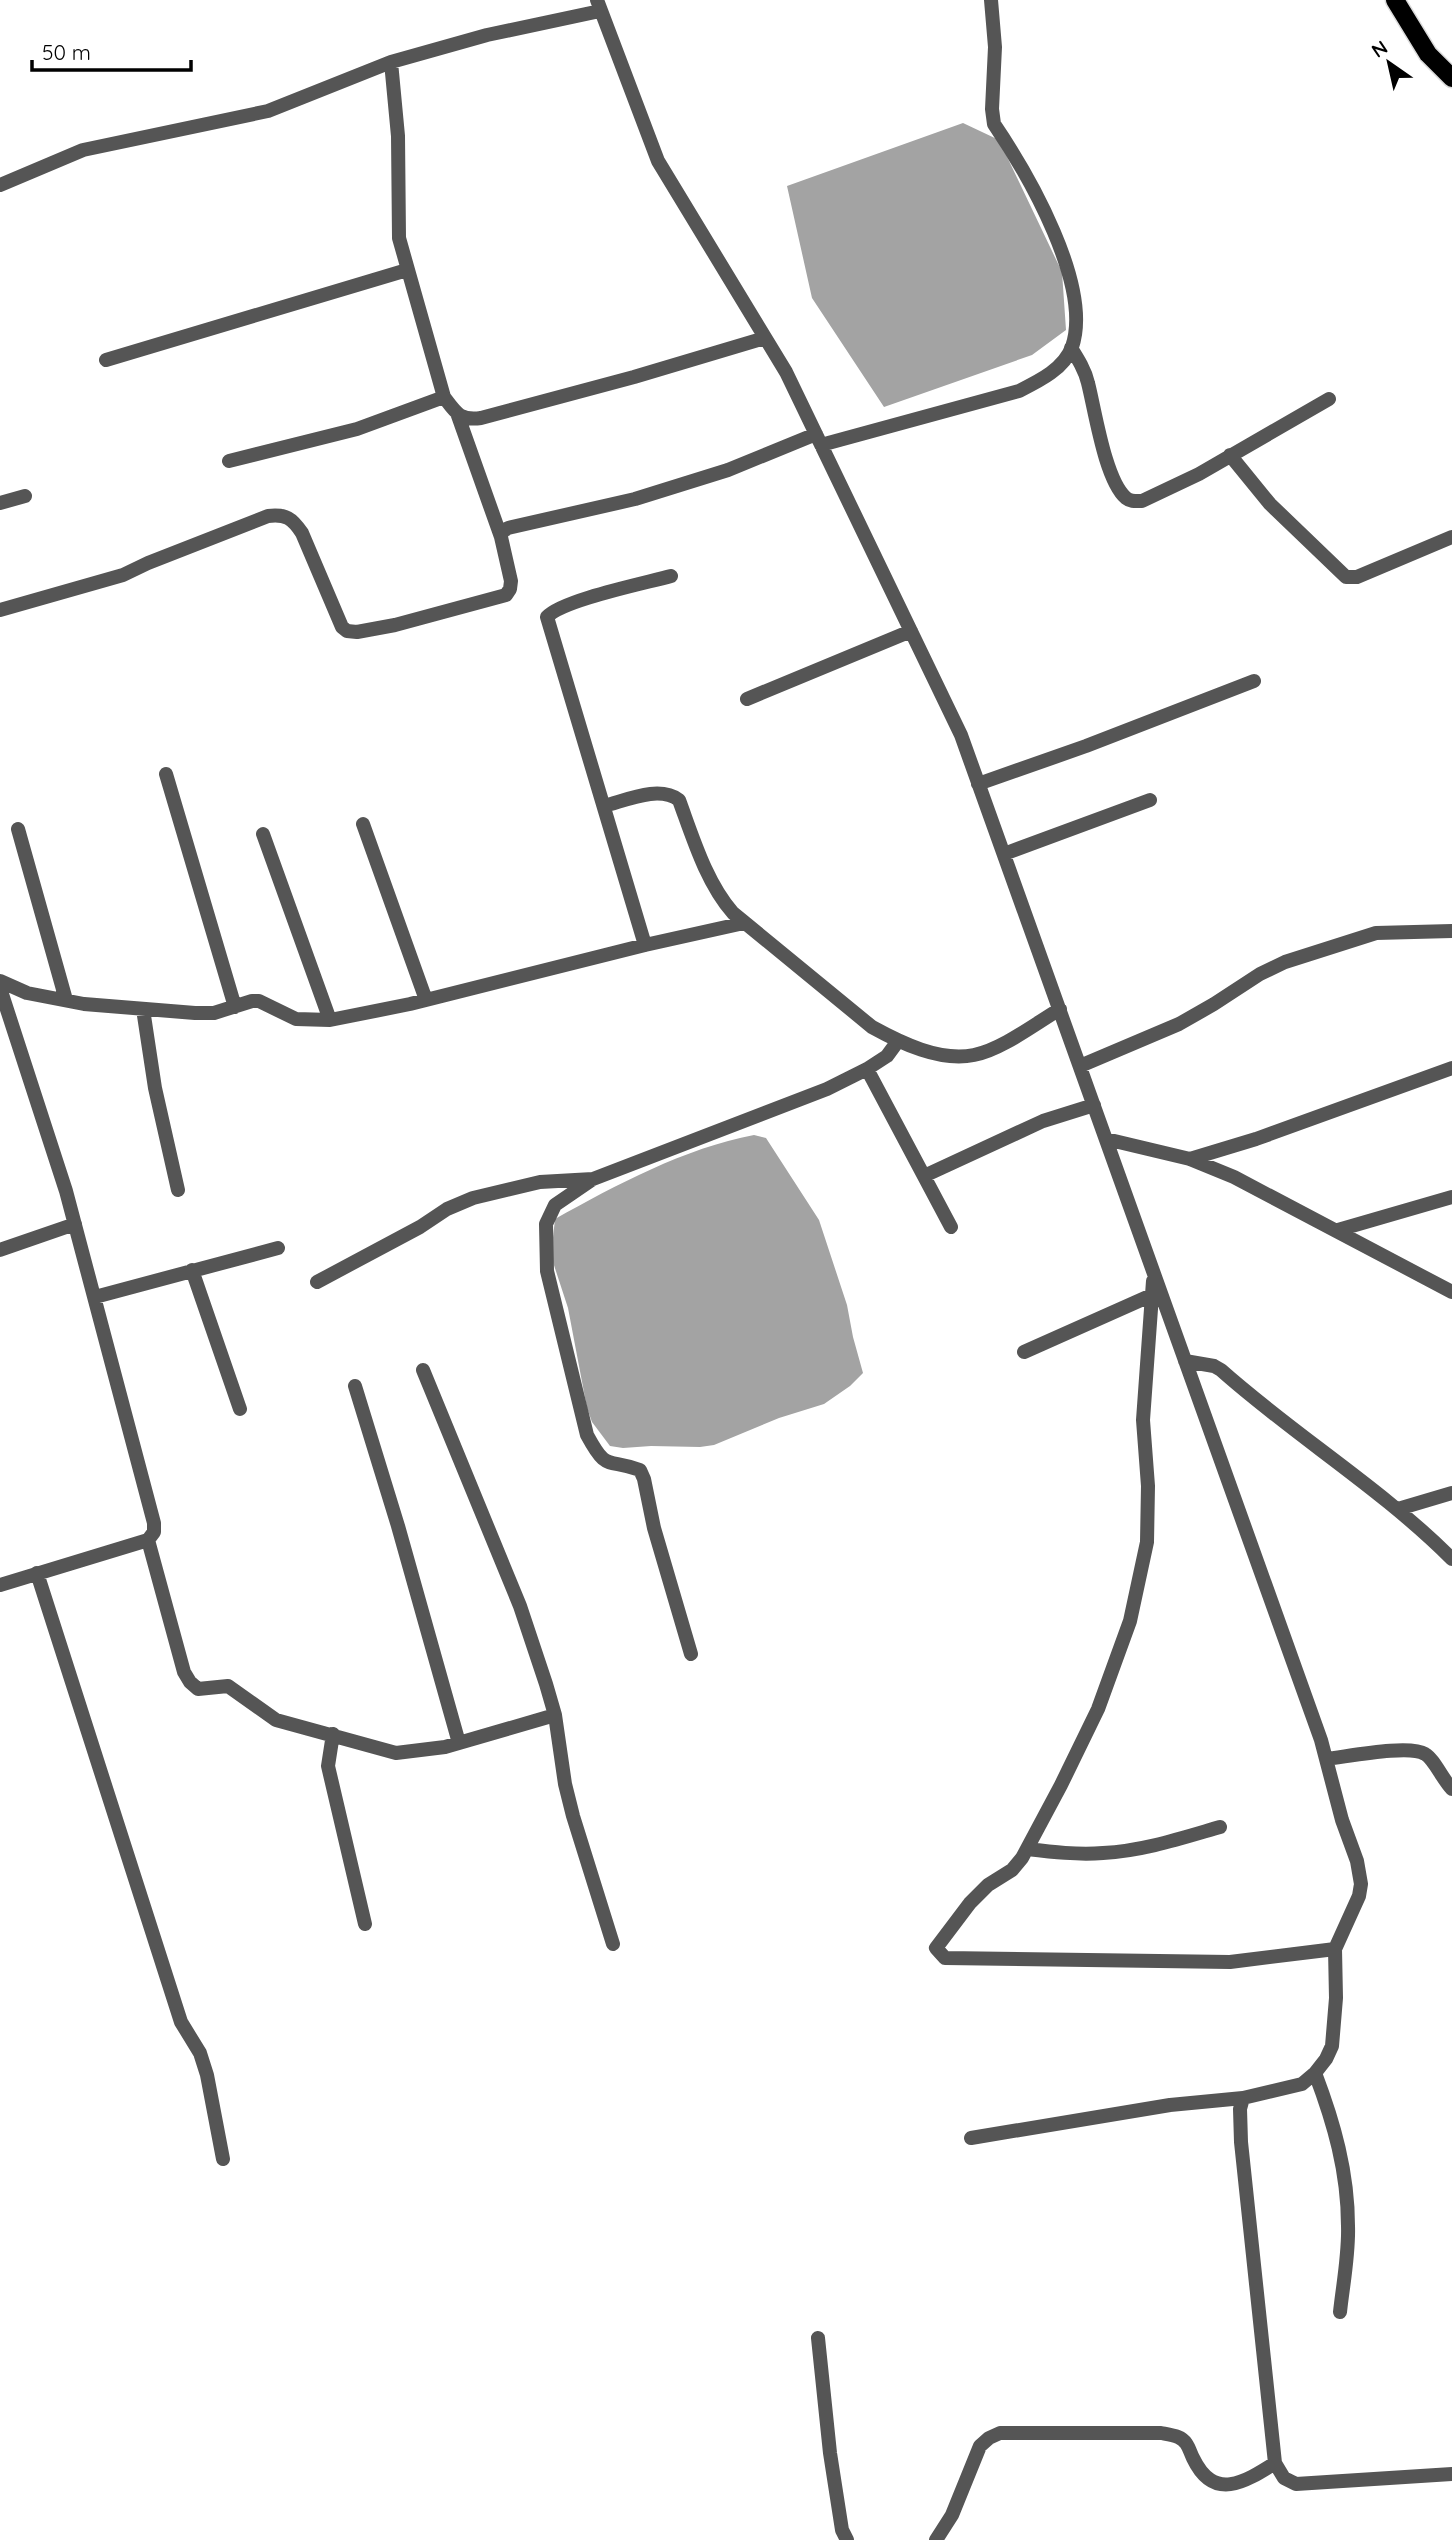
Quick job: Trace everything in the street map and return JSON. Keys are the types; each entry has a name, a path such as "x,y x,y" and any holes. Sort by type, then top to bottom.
{"main road":[{"path":"1395,0 1428,54 1452,78"}],"street":[{"path":"501,537 502,532 508,528 635,499 819,439 1019,391 1045,377 1063,361 1072,348 1076,321 1074,297 1063,256 1042,207 994,124 992,109 995,47 991,0"},
{"path":"0,185 83,150 268,111 391,62 599,5 658,161 786,372 961,735 1321,1740 1362,1884 1335,1949 1336,1998 1332,2046 1315,2073 1302,2084 1243,2098 1170,2105 971,2138"},
{"path":"0,610 124,575 268,516 280,515 294,521 302,533 339,622 347,631 357,632 395,625 506,595 511,581 501,537 457,414 444,397 399,238 398,136 391,62"},
{"path":"106,360 407,270"},
{"path":"457,414 469,420 481,418 765,338"},
{"path":"1072,348 1084,370 1098,429 1113,475 1126,498 1133,502 1142,501 1199,474 1329,400"},
{"path":"229,461 357,429 444,397"},
{"path":"1230,455 1270,504 1346,577 1357,577 1452,537"},
{"path":"0,503 25,496"},
{"path":"645,945 547,617 570,604 671,576"},
{"path":"747,699 911,631"},
{"path":"978,784 1086,746 1254,681"},
{"path":"166,774 234,1007"},
{"path":"604,806 659,793 672,795 679,800 695,844 724,903 744,923 872,1027 898,1041 942,1054 974,1055 1002,1044 1059,1009"},
{"path":"1004,854 1150,800"},
{"path":"363,824 426,1000"},
{"path":"18,829 66,1000"},
{"path":"263,834 330,1020"},
{"path":"0,981 27,993 66,1000 195,1013 214,1013 260,1001 296,1019 330,1020 426,1000 744,923"},
{"path":"1080,1066 1179,1024 1259,974 1285,962 1376,933 1452,931"},
{"path":"0,988 75,1224 154,1523 154,1532 148,1539 0,1586"},
{"path":"143,1009 155,1088 178,1190"},
{"path":"691,1654 654,1528 645,1479 640,1470 607,1463 598,1456 587,1436 547,1271 546,1224 555,1205 593,1179 762,1115 867,1069 887,1056 898,1041"},
{"path":"1190,1159 1256,1139 1452,1068"},
{"path":"867,1069 951,1227"},
{"path":"924,1176 1044,1121 1094,1105"},
{"path":"1106,1139 1190,1159 1234,1177 1452,1292"},
{"path":"317,1282 420,1227 447,1209 473,1198 540,1182 593,1179"},
{"path":"1338,1230 1452,1197"},
{"path":"0,1250 75,1224"},
{"path":"94,1297 278,1248"},
{"path":"192,1270 240,1409"},
{"path":"1154,1272 1143,1420 1148,1486 1147,1542 1130,1621 1098,1709 1027,1849 1012,1870 988,1885 970,1903 936,1948 945,1958 1230,1962 1335,1949"},
{"path":"1024,1352 1152,1295"},
{"path":"1185,1361 1214,1366 1221,1370 1268,1411 1398,1509 1452,1559"},
{"path":"423,1370 520,1606 555,1715 568,1795 613,1944"},
{"path":"355,1386 398,1526 459,1743"},
{"path":"1398,1509 1452,1493"},
{"path":"148,1539 184,1672 198,1689 228,1686 276,1720 396,1753 459,1743 555,1715"},
{"path":"37,1573 181,2022 200,2053 207,2075 223,2159"},
{"path":"333,1734 328,1766 365,1924"},
{"path":"1326,1759 1402,1751 1425,1754 1452,1789"},
{"path":"1027,1849 1105,1853 1158,1845 1220,1827"},
{"path":"1315,2073 1342,2153 1349,2227 1340,2312"},
{"path":"1243,2098 1240,2109 1241,2142 1275,2463 1284,2477 1296,2484 1452,2474"},
{"path":"818,2338 830,2453 842,2530 847,2540"},
{"path":"936,2540 951,2515 980,2446 1000,2433 1161,2433 1179,2437 1188,2445 1202,2473 1215,2483 1230,2486 1251,2478 1275,2463"}],"shaded area":[{"path":"963,123 999,140 1062,272 1066,330 1032,355 884,407 812,298 787,186"},
{"path":"754,1135 766,1138 819,1220 847,1305 863,1373 824,1404 779,1418 714,1445 623,1448 610,1446 592,1422 587,1408 568,1308 551,1256 555,1219 677,1158"}]}
